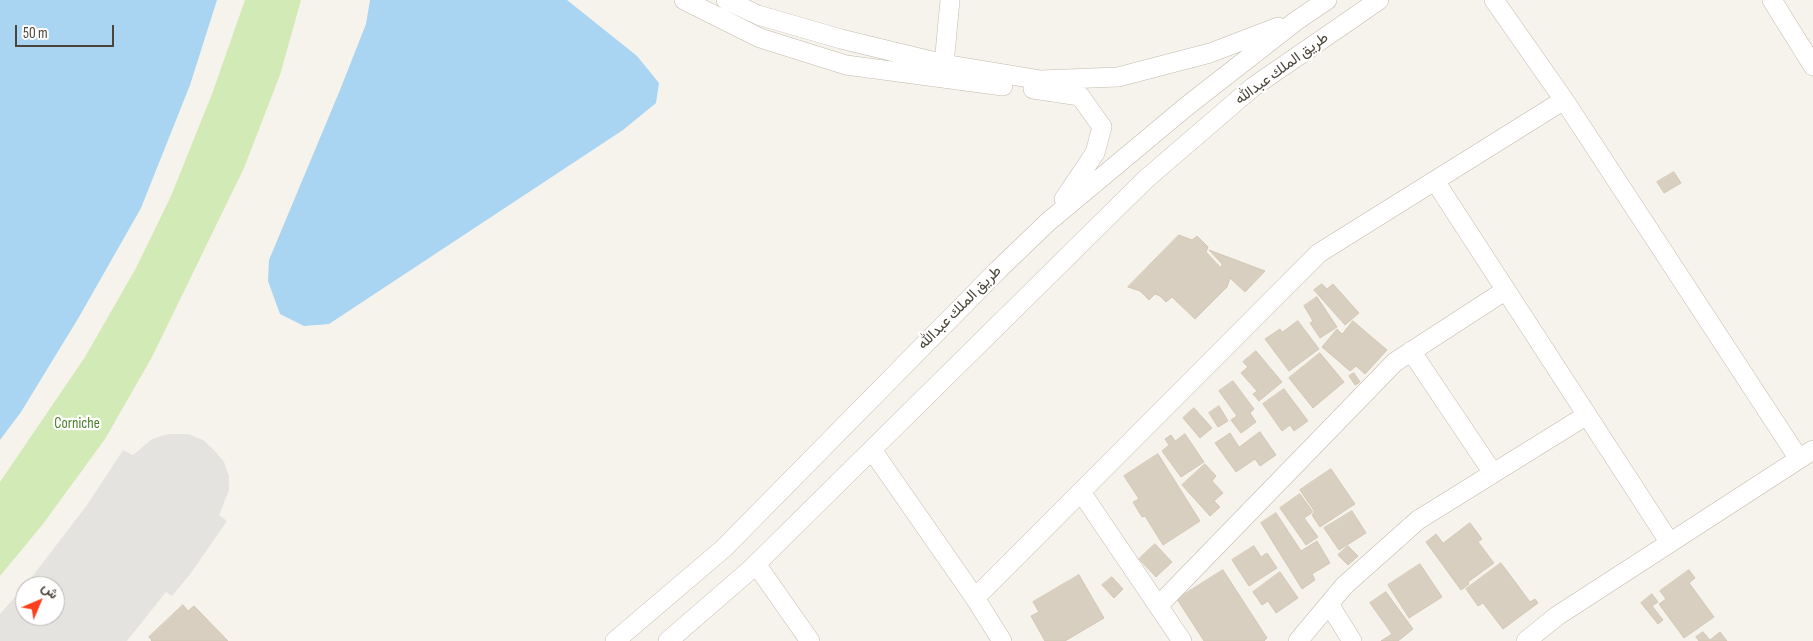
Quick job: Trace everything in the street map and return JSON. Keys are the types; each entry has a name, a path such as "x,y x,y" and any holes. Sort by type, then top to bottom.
{"street":[{"path":"684,0 760,38 846,65 950,70 1041,80 1118,77 1210,53 1296,21"},
{"path":"726,0 767,18 950,70 1080,96 1102,127 1095,153 1048,222"},
{"path":"950,0 950,70"},
{"name":"طريق الملك عبدالله","path":"615,641 724,548 999,269 1048,222 1187,106 1296,21 1327,0"},
{"name":"طريق الملك عبدالله","path":"668,641 756,564 1146,179 1253,87 1379,0"},
{"path":"1494,0 1806,454 1557,616 1526,641"},
{"path":"1772,0 1813,66"},
{"path":"975,598 1319,253 1564,100"},
{"path":"1435,181 1670,542"},
{"path":"1158,606 1395,362 1506,290"},
{"path":"1412,351 1493,473"},
{"path":"1298,641 1344,586 1418,520 1587,415"},
{"path":"872,450 975,598 1002,641"},
{"path":"1081,492 1182,641"},
{"path":"756,564 810,641"},
{"path":"1329,604 1352,641"}],"green space":[{"name":"Corniche","path":"245,0 301,0 280,75 244,168 152,357 105,439 43,524 0,576 0,482 85,357 136,268 171,196 212,94"}],"shaded area":[{"path":"168,434 188,434 203,440 224,462 229,476 229,490 219,515 227,521 191,573 172,596 166,592 127,641 0,641 0,614 15,597 15,626 65,626 65,576 33,576 87,505 123,450 133,455 152,439"}],"water":[{"path":"0,0 217,0 190,85 141,208 79,317 21,412 0,440"},
{"path":"370,0 567,0 637,56 659,83 656,103 623,130 329,324 304,326 280,314 268,281 269,260 366,24"}],"building":[{"path":"1674,172 1681,183 1664,193 1657,182"},
{"path":"1179,235 1192,240 1197,236 1208,247 1206,252 1221,268 1222,264 1209,250 1265,271 1245,292 1230,278 1227,287 1195,319 1172,297 1166,302 1155,294 1149,300 1140,291 1128,287"},
{"path":"1322,284 1327,289 1333,284 1359,313 1345,325 1314,290"},
{"path":"1317,297 1337,327 1320,338 1310,323 1313,321 1304,306"},
{"path":"1298,321 1319,349 1289,371 1265,339 1280,329 1282,332"},
{"path":"1353,321 1387,350 1365,374 1356,366 1350,371 1322,347 1337,329 1342,334"},
{"path":"1256,351 1282,382 1259,401 1253,394 1257,391 1241,373 1248,367 1243,362"},
{"path":"1320,353 1344,382 1313,408 1289,378"},
{"path":"1354,373 1360,382 1355,385 1349,376"},
{"path":"1233,381 1254,409 1250,413 1256,422 1241,433 1231,420 1237,416 1219,391"},
{"path":"1284,389 1308,421 1294,431 1290,425 1282,431 1263,404"},
{"path":"1219,406 1228,421 1218,427 1209,413"},
{"path":"1194,408 1212,428 1200,438 1183,418"},
{"path":"1260,432 1276,455 1260,466 1255,459 1236,472 1215,443 1230,433 1239,447"},
{"path":"1185,434 1204,462 1181,477 1162,451 1169,445 1165,439 1171,435 1175,441"},
{"path":"1158,454 1200,521 1163,545 1145,516 1142,517 1133,502 1139,499 1124,476"},
{"path":"1205,464 1216,476 1212,481 1223,493 1214,501 1220,507 1210,516 1182,485"},
{"path":"1331,469 1355,504 1320,527 1312,515 1315,512 1300,490"},
{"path":"1300,494 1313,512 1304,518 1318,537 1306,545 1280,508"},
{"path":"1352,511 1366,533 1339,550 1324,528"},
{"path":"1276,513 1301,551 1317,541 1330,563 1312,574 1315,580 1302,589 1261,523"},
{"path":"1470,523 1482,539 1478,542 1494,563 1468,582 1469,584 1461,590 1426,542 1436,534 1443,543"},
{"path":"1155,544 1172,562 1156,577 1139,559"},
{"path":"1254,546 1261,557 1267,553 1277,568 1249,586 1232,560"},
{"path":"1348,546 1358,556 1348,565 1338,555"},
{"path":"1501,563 1530,602 1535,599 1538,603 1503,629 1483,603 1478,606 1466,589"},
{"path":"1420,564 1442,597 1409,618 1388,585"},
{"path":"1223,570 1267,638 1264,641 1204,641 1177,599"},
{"path":"1689,570 1695,578 1689,583 1714,617 1684,638 1659,604 1666,599 1660,591"},
{"path":"1280,572 1298,598 1276,613 1268,601 1262,605 1253,592"},
{"path":"1079,575 1104,618 1065,641 1045,641 1031,616 1039,612 1033,602"},
{"path":"1112,577 1123,589 1114,598 1102,585"},
{"path":"1386,592 1413,629 1398,641 1381,641 1392,634 1370,603"},
{"path":"1652,594 1658,602 1652,606 1663,620 1658,624 1641,603"},
{"path":"183,605 188,611 194,606 228,641 151,641 149,637"},
{"path":"1703,632 1710,640 1720,632 1727,641 1699,641 1696,637"}]}
